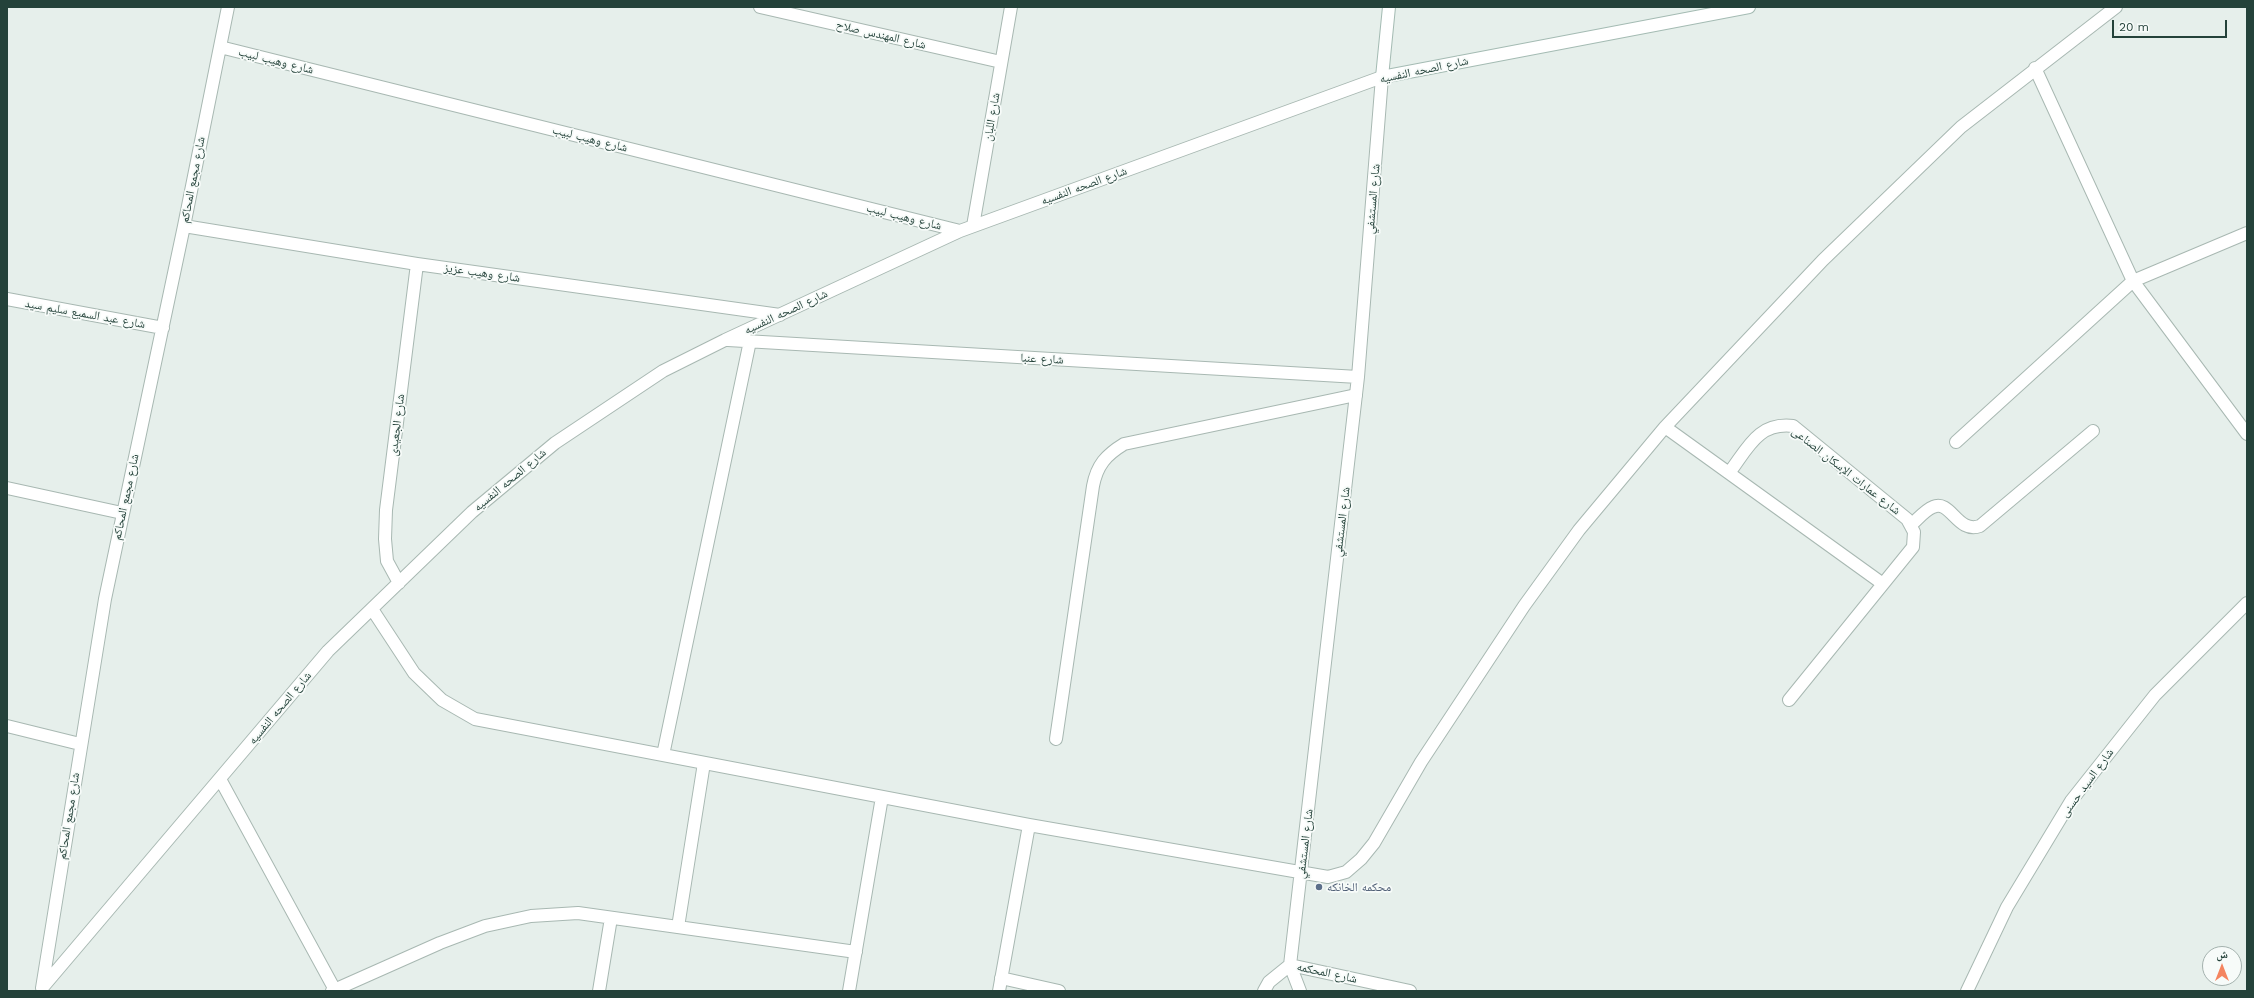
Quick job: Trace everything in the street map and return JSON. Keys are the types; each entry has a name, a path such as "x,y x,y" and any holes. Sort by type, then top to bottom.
{"street":[{"name":"شارع مجمع المحاكم","path":"42,989 80,744 105,599 163,328 228,7"},
{"name":"شارع المهندس صلاح","path":"760,7 1001,62"},
{"name":"شارع اللبان","path":"973,226 1011,7"},
{"name":"شارع المستشفي","path":"1300,991 1290,965 1302,873 1358,377 1389,7"},
{"name":"شارع الصحه النفسيه","path":"42,989 328,651 472,512 555,443 663,371 725,340 960,231 1382,77 1749,7"},
{"path":"372,610 414,673 442,700 475,720 1029,825 1302,873 1328,877 1346,872 1361,859 1374,843 1421,762 1524,606 1579,530 1665,427 1823,260 1961,127 2035,68 2116,7"},
{"name":"شارع وهيب لبيب","path":"220,47 960,231"},
{"path":"2035,68 2133,281 2247,434"},
{"name":"شارع وهيب عزيز","path":"184,226 417,264 781,315"},
{"path":"1956,442 2133,281 2247,233"},
{"name":"شارع الجعيدى","path":"399,583 387,561 385,539 386,510 417,264"},
{"name":"شارع عبد السميع سليم سيد","path":"7,299 163,328"},
{"name":"شارع عنبا","path":"725,340 1358,377"},
{"path":"663,755 750,341"},
{"path":"1056,739 1093,486 1096,473 1102,461 1112,451 1124,444 1356,395"},
{"name":"شارع عمارات الإسكان الصناعى","path":"1729,473 1760,432 1770,426 1782,424 1794,426 1907,519 1914,532 1913,546 1789,700"},
{"path":"1665,427 1883,584"},
{"path":"1911,525 1934,506 1939,506 1949,510 1962,524 1974,528 1980,526 2093,431"},
{"path":"7,488 122,514"},
{"name":"شارع السيد حسنى","path":"1967,991 2007,907 2071,801 2154,695 2247,603"},
{"path":"7,726 80,744"},
{"path":"678,927 704,763"},
{"path":"220,779 333,990 440,943 484,926 531,916 578,913 856,952"},
{"path":"849,991 882,797"},
{"path":"999,991 1029,825"},
{"path":"599,991 611,918"},
{"path":"1264,991 1269,982 1290,965"},
{"name":"شارع المحكمه","path":"1290,965 1410,991"},
{"path":"1001,978 1059,991"}],"place":[{"name":"محكمه الخانكه","path":"1319,887"}]}
